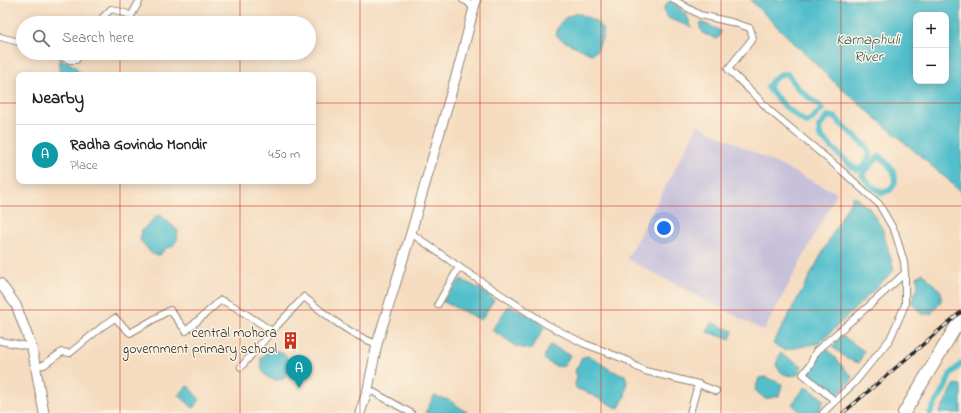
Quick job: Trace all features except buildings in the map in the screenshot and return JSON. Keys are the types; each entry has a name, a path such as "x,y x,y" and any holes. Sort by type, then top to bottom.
{"highway":[{"path":"904,413 961,320"}],"main road":[{"path":"360,413 368,388 377,344 411,233 476,0"},
{"path":"0,282 16,305 32,348 44,413"}],"street":[{"path":"103,16 111,9 131,16 140,0"},
{"path":"463,0 468,2 474,10"},
{"path":"674,0 700,15 750,28 753,38 728,69 769,110 879,204 895,232 904,262 905,305 890,339 855,382 823,413"},
{"path":"0,37 16,41"},
{"path":"411,233 546,324 585,344 629,361 645,371 698,384 716,391"},
{"path":"438,304 460,267"},
{"path":"834,402 804,374 816,351 905,273"},
{"path":"241,367 272,331 304,298 341,326 364,339 377,344"},
{"path":"36,366 44,365 62,352 70,353 115,318 130,333 170,310 186,331 221,300 235,307 272,331"},
{"path":"0,341 32,348"},
{"path":"690,413 698,384"},
{"path":"368,388 411,413"}],"shaded area":[{"path":"698,125 837,193 764,331 627,259"}],"water":[{"name":"Karnaphuli River","path":"750,0 961,0 961,193 947,179 834,82"},
{"path":"671,1 686,15 691,27 666,16 664,10 667,3"},
{"path":"577,13 593,20 602,28 602,37 597,51 591,54 560,39 556,35 563,20"},
{"path":"700,23 721,31 719,37 716,39 704,34 700,28"},
{"path":"59,60 68,62 80,72 59,72"},
{"path":"853,196 869,208 882,228 894,270 820,343 784,350 773,344"},
{"path":"158,215 163,217 178,231 177,240 172,247 166,248 160,255 155,255 151,253 140,240 142,230"},
{"path":"923,273 941,291 941,301 931,314 921,314 911,302 918,287 917,277"},
{"path":"461,279 485,292 494,300 481,320 442,301"},
{"path":"509,305 542,323 544,328 531,350 515,346 492,330"},
{"path":"711,322 733,331 730,339 707,332"},
{"path":"841,335 864,351 859,363 847,359 833,347"},
{"path":"550,345 570,355 564,366 554,365 544,359"},
{"path":"827,349 853,378 835,398 810,375 816,360 823,351"},
{"path":"271,350 280,352 286,356 289,362 289,368 284,378 278,380 271,379 263,373 261,357"},
{"path":"780,353 802,366 797,375 790,376 782,373 778,368 776,365"},
{"path":"587,356 611,370 625,375 627,381 625,396 619,408 577,389 575,385 577,376 575,371 582,358"},
{"path":"765,377 782,384 779,396 765,399 755,390 759,378"},
{"path":"955,384 961,385 961,413 939,413"},
{"path":"187,386 200,400 193,408 179,395"},
{"path":"806,386 824,400 818,413 801,413 792,404"},
{"path":"434,396 449,400 468,413 425,413"}],"waterway":[{"path":"781,74 788,74 799,89 822,109 807,123 786,107 768,87 772,81 781,74"},
{"path":"828,116 836,118 868,148 870,156 864,166 857,170 842,158 820,136 819,127 828,116"},
{"path":"880,156 894,172 895,183 890,190 882,193 870,185 862,175 880,156"},
{"path":"930,413 945,388 950,375 961,364"}],"railway":[{"path":"843,413 961,312"}],"place":[{"name":"central mohora government primary school","path":"290,340"},
{"name":"Radha Govindo Mondir","path":"299,388"}]}
